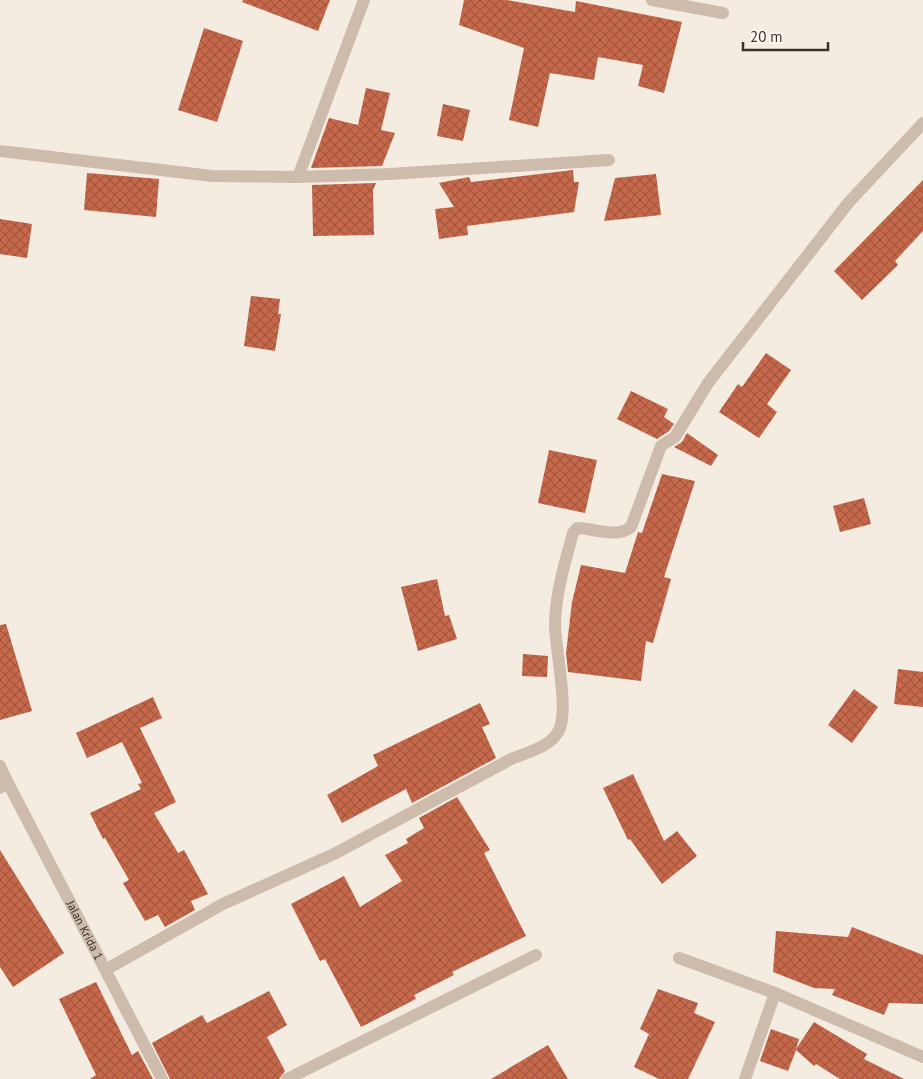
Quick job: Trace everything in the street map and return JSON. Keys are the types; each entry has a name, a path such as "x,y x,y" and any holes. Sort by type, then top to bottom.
{"street":[{"path":"298,177 364,0"},
{"path":"652,0 723,13"},
{"path":"107,969 223,904 336,853 513,758 542,746 555,736 563,713 555,624 557,603 573,532 577,528 584,528 618,534 631,527 661,446 675,437 708,383 849,202 923,123"},
{"path":"0,151 212,176 298,177 390,174 440,169 609,160"},
{"name":"Jalan Krida 1","path":"0,766 4,785 107,969 162,1079"},
{"path":"287,1079 536,955"},
{"path":"679,958 775,993 923,1057"},
{"path":"745,1079 775,993"}],"building":[{"path":"243,0 330,0 318,31 242,2"},
{"path":"464,0 507,0 575,12 576,1 682,22 664,93 638,86 643,65 598,57 594,80 550,73 538,127 509,120 524,48 459,25"},
{"path":"204,28 243,41 217,122 178,110"},
{"path":"366,88 390,93 381,130 395,133 382,166 311,168 329,118 358,125"},
{"path":"443,104 470,110 463,141 437,136"},
{"path":"573,170 574,182 579,182 574,212 467,226 468,235 439,239 435,209 454,207 439,183 469,177 471,182"},
{"path":"87,173 159,179 156,217 84,210"},
{"path":"656,174 661,215 604,221 615,178"},
{"path":"923,180 923,231 895,261 898,265 862,300 834,271"},
{"path":"376,183 373,190 374,235 313,236 312,185"},
{"path":"0,219 32,224 27,258 0,254"},
{"path":"251,296 280,299 278,314 281,314 275,351 244,346"},
{"path":"766,353 791,370 767,404 777,412 759,438 719,412 738,384 742,387"},
{"path":"631,391 668,409 664,417 674,424 669,431 657,439 617,419"},
{"path":"687,433 718,455 711,466 674,447 682,442"},
{"path":"549,450 597,460 585,513 538,503"},
{"path":"662,474 695,481 664,577 671,579 653,643 646,641 641,681 568,672 566,653 572,602 581,565 625,573 638,532 642,533"},
{"path":"864,498 871,524 840,532 833,506"},
{"path":"437,579 445,616 449,615 457,639 418,651 401,587"},
{"path":"6,624 32,711 0,720 0,625"},
{"path":"523,654 548,656 547,677 522,676"},
{"path":"898,669 923,672 923,707 894,704"},
{"path":"854,689 878,707 852,743 828,725"},
{"path":"153,697 162,718 140,728 176,802 154,813 178,853 184,850 208,894 191,901 195,910 165,927 158,915 145,921 123,883 129,880 105,838 103,839 90,813 141,789 138,784 142,783 122,742 87,758 76,733"},
{"path":"480,703 490,724 482,727 496,758 412,803 406,789 342,823 327,795 378,766 373,755"},
{"path":"633,774 664,841 677,831 697,856 662,884 630,839 628,840 603,788"},
{"path":"457,797 490,850 484,853 526,936 452,972 454,975 414,995 416,999 361,1027 325,959 320,961 291,904 344,876 360,907 402,881 385,855 408,843 406,839 424,828 419,818"},
{"path":"0,850 64,953 13,987 0,967"},
{"path":"852,927 923,955 923,1004 889,1003 884,1015 832,995 835,989 814,988 773,972 776,931 848,937"},
{"path":"96,982 132,1055 138,1051 153,1079 90,1079 96,1075 59,999"},
{"path":"658,989 698,1003 694,1013 715,1022 688,1079 659,1079 634,1067 649,1034 640,1029"},
{"path":"269,991 287,1025 267,1037 285,1071 279,1079 170,1079 152,1043 202,1015 207,1023"},
{"path":"814,1022 867,1054 864,1059 904,1079 840,1079 816,1064 814,1066 796,1050 788,1071 760,1061 771,1029 799,1039 796,1049"},
{"path":"548,1045 568,1079 491,1079"}]}
